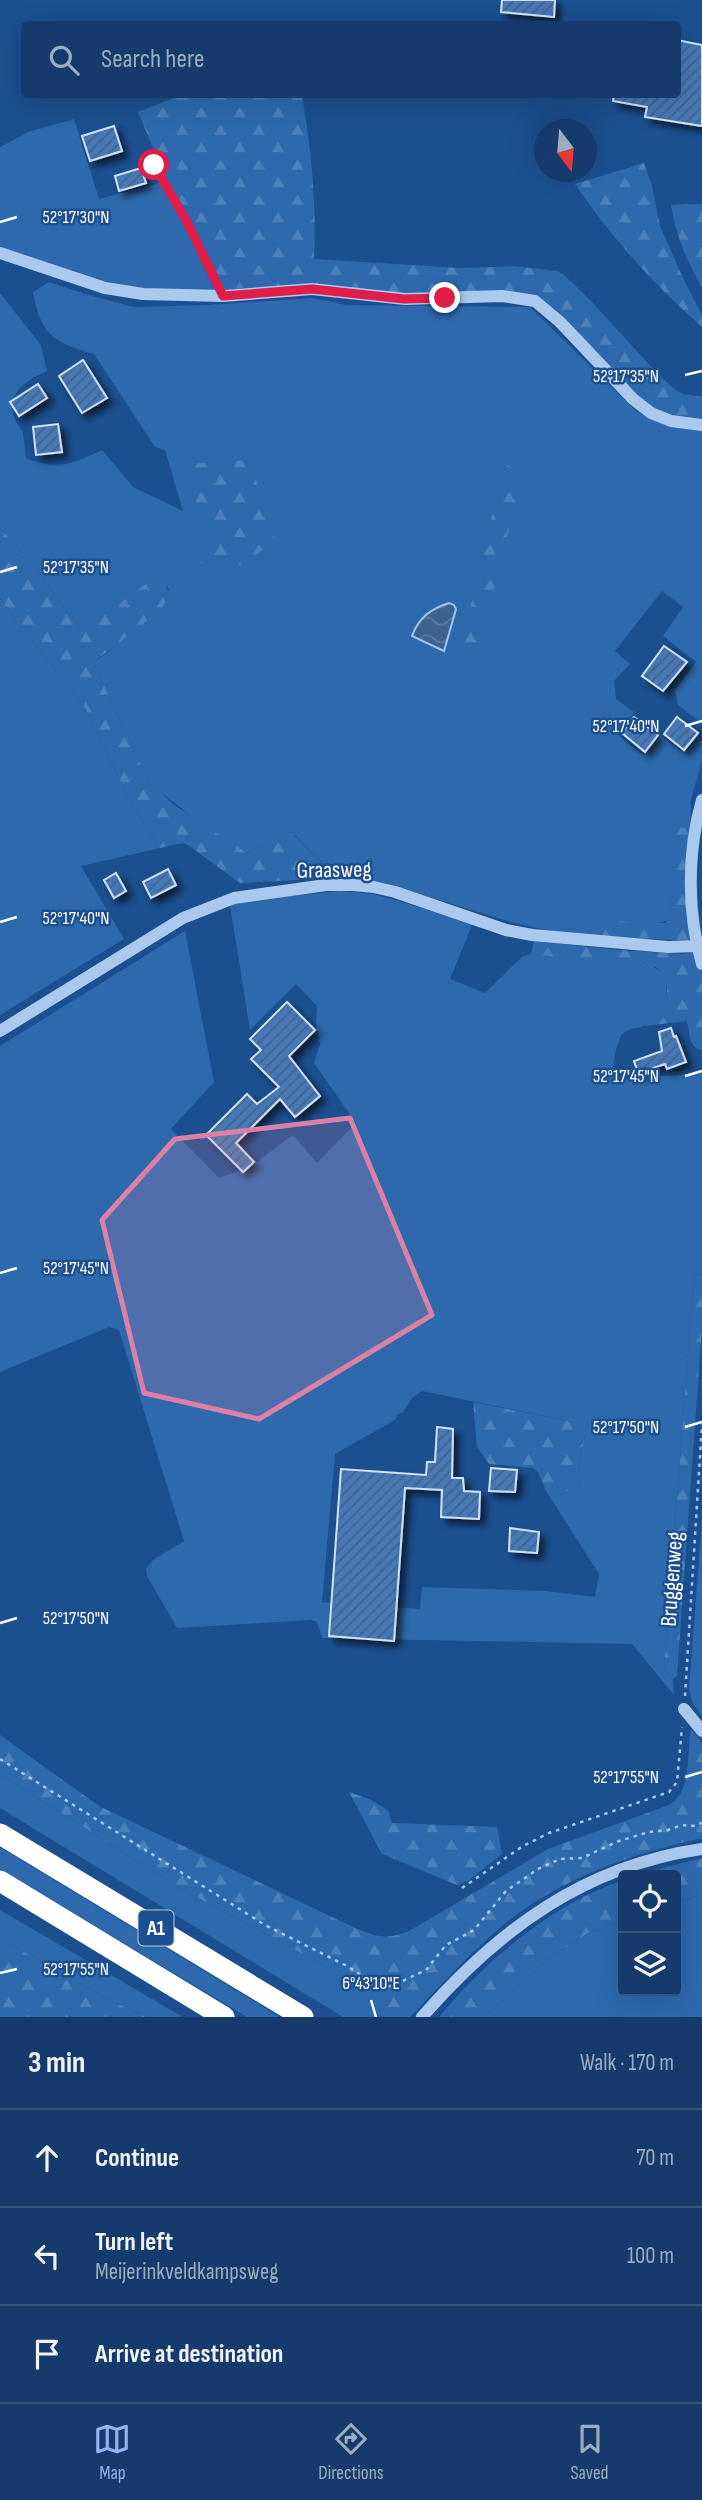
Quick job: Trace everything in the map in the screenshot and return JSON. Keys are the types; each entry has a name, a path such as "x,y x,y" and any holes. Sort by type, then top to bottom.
{"highway":[{"name":"A1","path":"0,1835 303,2017"},
{"name":"A1","path":"0,1881 224,2017"}],"street":[{"path":"0,253 105,288 143,294 223,296 312,289 404,299 502,296 535,301 560,322 633,399 651,413 671,421 702,425"},
{"path":"702,800 695,823 691,894 697,946 702,964"},
{"name":"Graasweg","path":"0,1031 193,914 234,898 327,885 374,887 506,930 532,935 668,947 697,946"},
{"path":"684,1709 702,1731"},
{"path":"422,2017 483,1953 535,1913 583,1886 624,1868 650,1859 702,1849"}],"path":[{"path":"154,165 187,222 223,296"},
{"name":"Bruggenweg","path":"462,1888 523,1846 549,1833 669,1792 677,1782 702,1424"},
{"path":"0,1759 265,1925 345,1965 381,1987 392,1986 426,1970 446,1945 474,1930 506,1891 538,1869 560,1859 582,1858 619,1841 649,1832 702,1823"}],"highlighted area":[{"path":"350,1118 432,1315 259,1419 144,1393 102,1220 175,1139"}],"green space":[{"path":"173,98 302,98 315,218 314,259 460,268 514,266 557,271 590,300 673,388 683,394 702,397 702,420 671,417 648,406 554,309 471,293 377,293 314,284 213,290 138,112"},
{"path":"74,119 99,199 167,181 213,290 146,290 112,285 0,250 0,147 28,132"},
{"path":"644,163 660,226 702,315 702,327 634,260 575,184 597,182 597,177"},
{"path":"702,204 702,287 682,247 671,205"},
{"path":"49,282 134,307 312,298 346,305 530,307 636,411 660,422 702,430 702,723 678,705 675,690 696,662 663,636 683,607 662,591 615,651 630,664 614,681 616,699 634,712 618,735 644,756 660,735 681,751 695,734 702,740 702,760 691,800 690,828 673,828 670,920 602,936 558,933 511,922 380,882 337,878 292,832 247,853 207,828 154,787 138,759 95,661 106,654 169,590 167,586 111,611 84,631 60,603 39,572 0,528 0,293 41,345 47,371 20,388 13,403 16,421 23,432 26,458 56,465 82,459 102,450 133,487 183,511 165,450 155,447 94,354 69,346 51,335 40,318 33,292","holes":["433,609 456,609 444,650 415,627"]},
{"path":"250,460 274,538 253,558 235,566 188,561 219,531 199,520 190,464"},
{"path":"507,465 524,473 474,663 460,657 460,653 490,523"},
{"path":"0,528 39,572 60,603 84,631 144,585 159,581 167,588 168,594 160,611 95,661 148,780 173,804 247,853 291,832 337,878 240,883 188,845 183,843 160,848 131,803 85,708 0,599"},
{"path":"0,599 85,708 131,803 160,848 81,866 124,939 0,1015"},
{"path":"672,828 690,828 693,941 602,936 600,924 603,921 665,923 670,920"},
{"path":"340,891 374,894 473,923 450,979 485,993 522,957 531,954 646,964 663,975 666,983 664,1001 645,1025 626,1031 621,1036 614,1057 613,1073 614,1079 702,1072 702,1275 694,1274 664,1668 673,1679 674,1695 632,1644 322,1638 317,1622 312,1620 177,1628 147,1576 146,1569 153,1560 184,1541 119,1330 109,1327 0,1372 0,1046 185,931 214,1082 171,1129 219,1178 250,1167 293,1135 317,1163 356,1123 314,1063 320,1044 316,1023 317,1006 296,984 250,1030 230,905 255,899","holes":["422,1391 588,1425 580,1457 578,1491 546,1491 599,1574 595,1597 546,1591 422,1587 420,1609 322,1602 335,1454 395,1420 412,1398"]},
{"path":"534,941 619,950 680,954 695,952 702,974 702,1050 692,1043 687,1021 644,1026 662,1005 667,990 663,975 656,967 531,954"},
{"path":"694,1274 702,1275 702,1327 677,1676 673,1679 664,1668"},
{"path":"473,1402 588,1425 580,1457 578,1491 546,1491 538,1472 533,1468 489,1464 477,1447"},
{"path":"702,1518 702,1716 693,1704 689,1690"},
{"path":"691,1729 702,1743 702,1838 646,1853 592,1872 540,1899 483,1943 410,2017 381,2017 329,1968 176,1886 0,1774 0,1735 99,1806 355,1928 376,1935 394,1936 409,1931 548,1849 669,1805 677,1799 685,1781"},
{"path":"0,1774 176,1886 329,1968 381,2017 343,2017 0,1808"},
{"path":"349,1792 388,1810 392,1823 497,1827 502,1854 469,1880 457,1885 382,1854"},
{"path":"0,1847 280,2017 247,2017 0,1869"},
{"path":"702,1858 702,1894 681,1901 681,1870 655,1870"},
{"path":"618,1882 618,1923 588,1933 549,1958 484,2017 439,2017 478,1974 522,1936 545,1919"},
{"path":"702,1894 702,2017 484,2017 549,1958 588,1933 618,1923 618,1996 681,1996 681,1901"},
{"path":"0,1910 183,2017 147,2017 111,2001 0,1938"},
{"path":"0,1938 111,2001 147,2017 0,2017"}],"water":[{"path":"449,603 456,609 444,651 412,636 426,615"}],"building":[{"path":"502,0 555,0 554,17 501,12"},
{"path":"681,41 702,45 702,126 645,117 647,107 613,101 613,98 681,98"},
{"path":"114,126 122,151 90,161 82,136"},
{"path":"141,168 146,183 119,191 115,176"},
{"path":"83,360 107,398 82,413 59,376"},
{"path":"38,384 47,398 19,416 10,402"},
{"path":"58,424 62,452 36,455 33,427"},
{"path":"664,646 687,662 663,691 642,676"},
{"path":"634,717 658,735 645,752 622,733"},
{"path":"677,717 698,733 684,750 664,734"},
{"path":"168,869 176,885 151,898 143,882"},
{"path":"116,873 126,891 114,898 104,880"},
{"path":"287,1002 315,1030 289,1056 320,1096 295,1117 280,1099 236,1143 254,1162 243,1172 206,1135 247,1094 257,1104 279,1087 251,1059 261,1050 250,1039"},
{"path":"671,1028 686,1062 667,1069 665,1064 638,1073 634,1061 662,1051 659,1032"},
{"path":"437,1427 453,1429 452,1478 463,1478 464,1491 480,1492 479,1519 441,1517 442,1490 405,1488 394,1641 329,1636 341,1469 426,1475 427,1462 435,1462"},
{"path":"491,1468 517,1470 515,1492 489,1491"},
{"path":"510,1528 539,1532 537,1553 509,1551"}],"route":[{"path":"154,165 187,222 223,296 312,289 404,299 445,298"}]}
